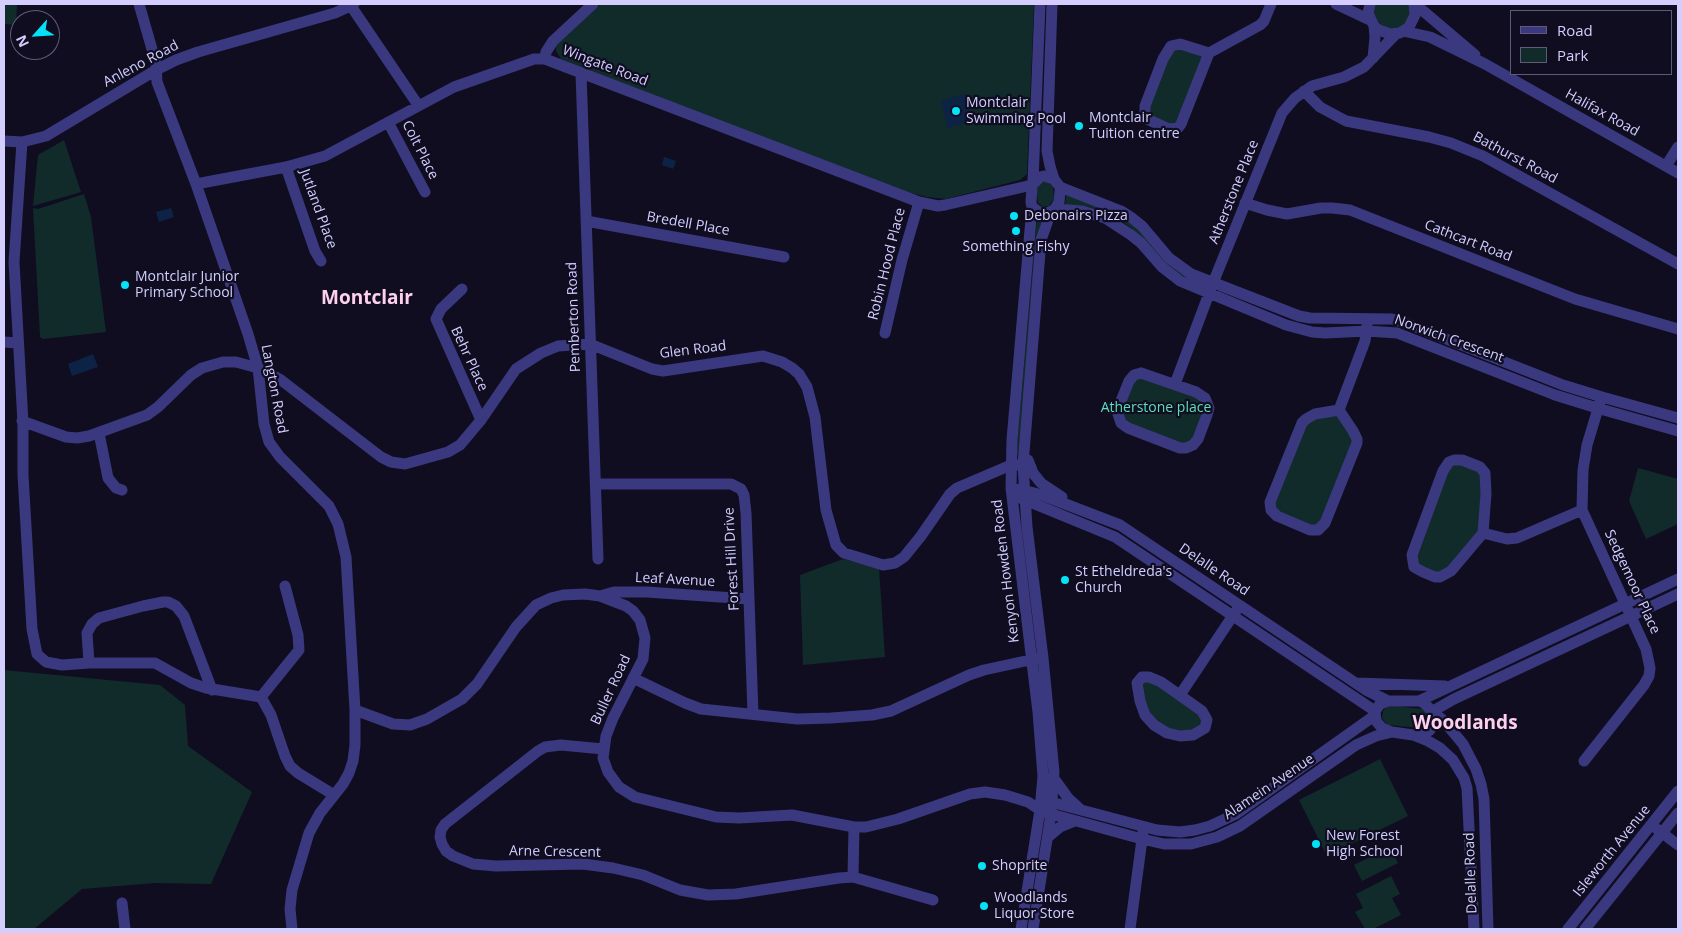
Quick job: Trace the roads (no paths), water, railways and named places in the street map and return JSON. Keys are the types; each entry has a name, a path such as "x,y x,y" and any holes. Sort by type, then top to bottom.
{"street":[{"name":"Langton Road","path":"139,4 152,47 157,82 196,184 258,368 264,424 269,442 280,457 329,506 341,536 348,572 355,745 353,761 349,773 320,813 309,833 298,864 292,890 290,909 292,929"},
{"path":"545,59 546,52 552,41 593,4"},
{"path":"1040,4 1043,61 1047,140 1048,158 1057,183 1059,202 1053,211 1040,212 1032,202 1035,140 1043,61 1052,4"},
{"path":"1209,53 1180,44 1171,46 1163,59 1145,106 1146,117 1169,129 1178,128 1184,119 1209,53 1260,24 1264,20 1271,4"},
{"path":"1338,4 1355,6 1362,4"},
{"name":"Halifax Road","path":"1338,4 1372,23 1384,33 1400,32 1430,36 1485,64 1678,173"},
{"path":"1370,4 1368,13 1375,37 1373,58"},
{"name":"Halifax Road","path":"1400,32 1412,22 1414,4"},
{"name":"Halifax Road","path":"1414,4 1485,64"},
{"name":"Anleno Road","path":"4,141 32,141 46,136 156,70 188,55 335,13 353,5"},
{"path":"353,5 418,105"},
{"name":"Atherstone Place","path":"1175,384 1211,288 1282,113 1304,91 1320,83 1354,73 1400,32"},
{"name":"Wingate Road","path":"196,184 286,167 325,156 418,105 464,83 525,61 545,59 919,202 944,205 1033,184"},
{"name":"Pemberton Road","path":"581,73 598,559"},
{"name":"Bathurst Road","path":"1304,91 1320,107 1346,121 1429,137 1468,150 1678,264"},
{"name":"Colt Place","path":"388,122 424,192"},
{"path":"1035,140 1047,140"},
{"path":"22,142 9,261 18,343 32,629 36,651 42,660 50,664 155,663 191,683 212,690 261,697"},
{"path":"1666,166 1678,147"},
{"name":"Jutland Place","path":"286,167 315,251 322,261"},
{"path":"1033,184 1036,179 1044,176 1057,183"},
{"name":"Norwich Crescent","path":"1057,183 1121,211 1132,218 1142,226 1169,258 1211,288 1299,329 1325,333 1367,331 1397,333 1448,346"},
{"name":"Wingate Road","path":"1008,191 1032,202"},
{"name":"Robin Hood Place","path":"885,333 902,260 919,202"},
{"name":"Kenyon Howden Road","path":"1032,202 1011,466 1011,492 1043,763 1048,837 1033,929"},
{"name":"Cathcart Road","path":"1245,203 1287,214 1320,208 1350,210 1575,299 1678,329"},
{"name":"Norwich Crescent","path":"1053,211 1089,212 1117,225 1141,243 1170,275 1180,281 1211,288 1299,316 1310,318 1384,318 1400,322 1448,346 1597,408 1678,431"},
{"name":"Kenyon Howden Road","path":"1021,929 1046,807 1054,780 1043,658 1027,527 1025,495 1027,466 1024,448 1041,240 1053,211"},
{"name":"Bredell Place","path":"586,221 784,257"},
{"name":"Behr Place","path":"462,289 441,309 436,319 449,352 481,420"},
{"path":"1339,410 1367,331 1366,318"},
{"path":"4,342 18,343"},
{"name":"Glen Road","path":"22,421 66,437 76,438 99,433 147,415 191,375 202,368 223,362 236,362 258,368 288,385 381,457 398,464 413,462 454,449 466,440 510,376 520,366 541,353 558,346 590,344 658,370 763,356 782,362 792,368 803,380 813,406 826,510 836,545 841,551 883,565 900,560 921,536 954,491 961,486 1011,466 1027,466"},
{"path":"1146,373 1175,384 1202,395 1209,408 1198,439 1193,445 1180,448 1128,428 1121,423 1118,410 1129,381 1134,375 1146,373"},
{"name":"Norwich Crescent","path":"1523,376 1678,418"},
{"name":"Sedgemoor Place","path":"1584,761 1644,685 1649,676 1650,668 1649,659 1625,603 1582,510 1586,454 1597,408 1602,397"},
{"path":"1339,410 1357,438 1357,443 1326,522 1318,530 1310,530 1277,516 1271,510 1270,502 1302,423 1306,418 1315,414 1339,410"},
{"path":"99,433 108,478 111,484 122,490"},
{"path":"1462,460 1480,467 1485,473 1486,494 1483,533 1454,568 1445,575 1435,576 1423,572 1418,570 1413,563 1412,555 1415,546 1443,472 1449,462 1462,460"},
{"path":"1027,466 1041,483 1072,506"},
{"name":"Forest Hill Drive","path":"596,484 731,484 737,486 744,495 750,600 753,714"},
{"name":"Delalle Road","path":"1011,492 1072,506 1120,525 1354,682 1388,701"},
{"name":"Delalle Road","path":"1025,495 1048,509 1115,537 1375,714"},
{"path":"1027,527 1035,516 1048,509"},
{"path":"1483,533 1517,538 1582,510"},
{"path":"1419,701 1678,579"},
{"path":"261,697 299,650 298,635 285,586"},
{"name":"Leaf Avenue","path":"600,596 614,592 647,592 750,600"},
{"path":"1433,712 1488,683 1678,594"},
{"name":"Buller Road","path":"354,710 393,724 410,725 428,719 462,698 477,684 516,627 536,606 550,598 563,595 600,596 626,606 636,614 640,620 645,638 643,659 613,718 603,749"},
{"path":"88,663 88,633 92,624 99,618 148,605 168,602 176,606 184,616 212,690"},
{"path":"1180,694 1239,605"},
{"path":"633,678 684,703 718,712 797,719 854,717 882,713 902,706 984,670 1043,658"},
{"path":"1482,670 1488,683"},
{"path":"1144,677 1154,678 1180,694 1204,714 1207,724 1198,733 1185,736 1174,735 1154,725 1142,709 1137,684 1144,677"},
{"path":"1354,682 1449,686"},
{"path":"261,697 271,715 290,766 334,795"},
{"path":"1388,701 1419,701 1428,705 1433,712 1434,723 1430,730 1422,735 1392,732 1382,728 1376,721 1375,714 1380,704 1388,701"},
{"name":"Delalle Road","path":"1433,712 1444,720 1463,744 1476,769 1481,784 1484,799 1488,929"},
{"name":"Alamein Avenue","path":"1046,807 1082,810 1143,826 1180,832 1196,830 1236,814 1375,714"},
{"name":"Alamein Avenue","path":"1046,807 1075,821 1142,840 1179,845 1206,841 1217,838 1248,821 1356,745 1392,732"},
{"name":"Delalle Road","path":"1413,735 1440,748 1453,760 1464,778 1467,788 1474,929"},
{"name":"Arne Crescent","path":"603,749 561,746 545,747 538,751 445,824 441,830 440,837 446,851 473,864 496,866 583,864 603,867 643,875 680,890 708,895 736,894 853,877 933,900"},
{"path":"603,749 604,765 613,781 628,794 646,801 716,817 739,818 792,815 854,827 882,824 979,792 992,792 1046,807"},
{"path":"1054,780 1068,798 1082,810"},
{"name":"Isleworth Avenue","path":"1568,929 1678,792"},
{"name":"Isleworth Avenue","path":"1585,929 1678,813"},
{"path":"1048,837 1060,827 1075,821"},
{"path":"1652,825 1678,845"},
{"path":"1130,929 1143,826"},
{"path":"853,877 854,827"},
{"path":"122,903 125,929"}],"water":[{"name":"Montclair Swimming Pool","path":"964,94 972,121 948,128 941,101"},
{"path":"664,157 676,161 673,169 662,165"},
{"path":"171,208 174,217 159,222 156,212"},
{"path":"93,354 98,367 72,376 68,364"}],"place":[{"name":"Montclair Swimming Pool","path":"956,111"},
{"name":"Montclair Tuition centre","path":"1079,126"},
{"name":"Debonairs Pizza","path":"1014,216"},
{"name":"Something Fishy","path":"1016,231"},
{"name":"Montclair Junior Primary School","path":"125,285"},
{"name":"St Etheldreda's Church","path":"1065,580"},
{"name":"New Forest High School","path":"1316,844"},
{"name":"Shoprite","path":"982,866"},
{"name":"Woodlands Liquor Store","path":"984,906"}],"district":[{"name":"Montclair","path":"367,299"},
{"name":"Woodlands","path":"1465,724"}],"park label":[{"name":"Atherstone place","path":"1156,408"}]}
